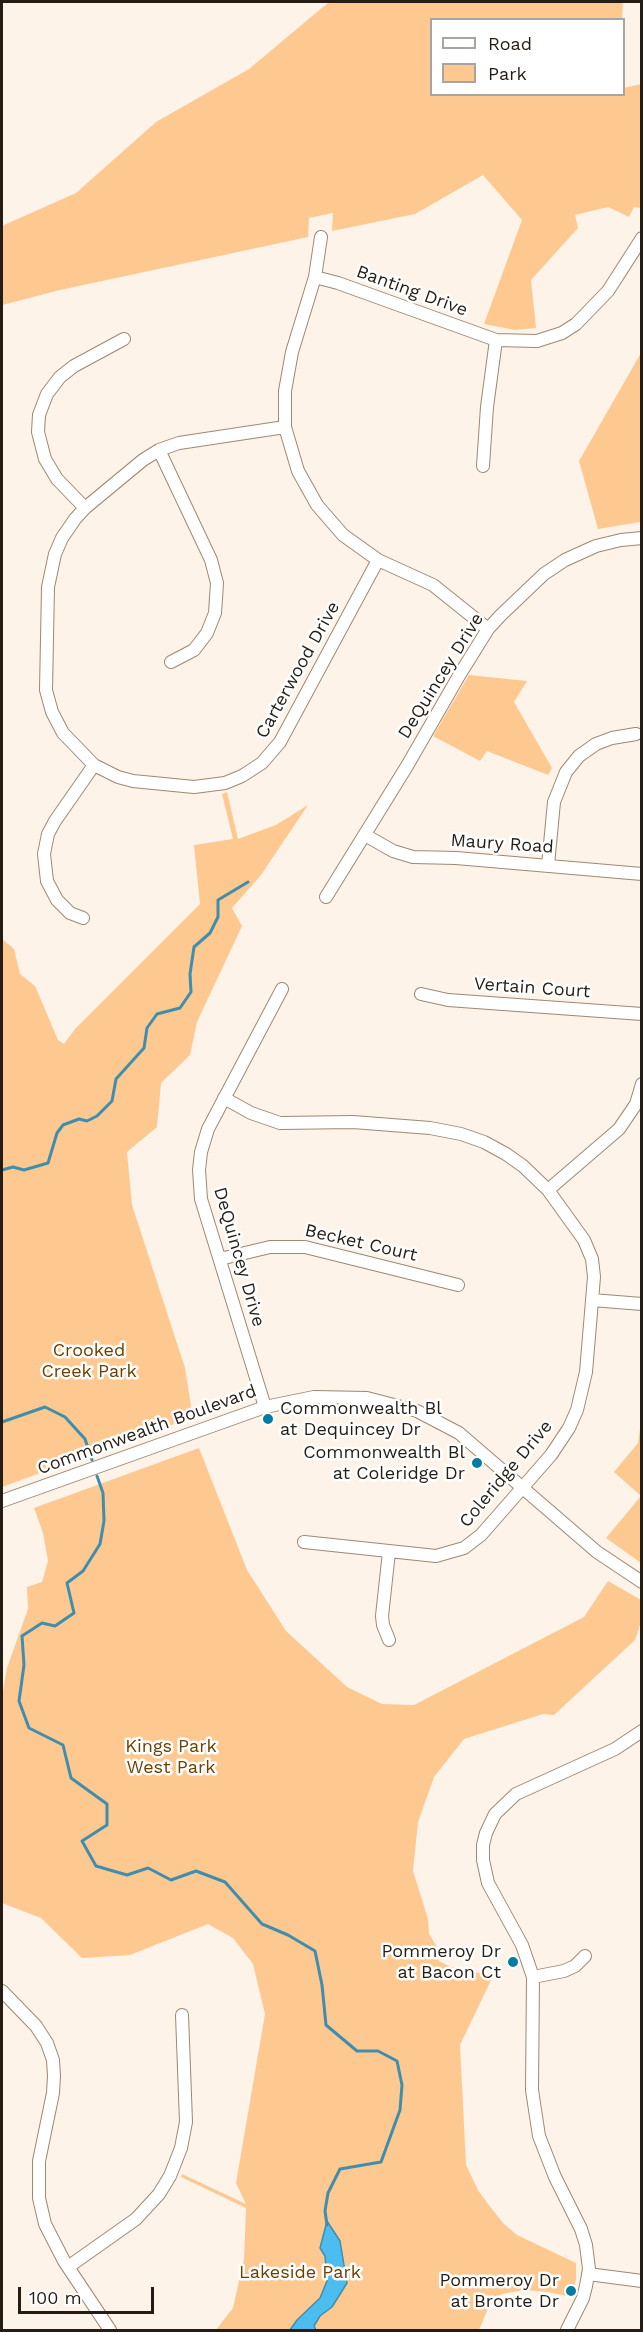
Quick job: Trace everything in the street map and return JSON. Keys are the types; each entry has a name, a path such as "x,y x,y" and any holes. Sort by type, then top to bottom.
{"street":[{"path":"321,237 315,277 288,368 285,391 285,427 298,471 317,505 344,535 378,560 433,585 488,629"},
{"name":"Banting Drive","path":"315,277 338,283 496,340 537,341 562,333 576,324 608,291 642,238"},
{"path":"85,508 57,479 45,459 38,432 39,415 47,394 65,372 124,339"},
{"path":"483,466 487,407 496,340"},
{"name":"Carterwood Drive","path":"285,427 187,442 159,450 143,460 85,508 62,538 51,569 48,587 45,677 49,701 58,724 69,740 94,765 118,777 134,781 194,787 225,783 255,769 280,742 378,560"},
{"path":"159,450 212,560 216,583 215,613 203,640 184,657 171,662"},
{"name":"DeQuincey Drive","path":"326,897 488,629 544,574 565,560 603,544 642,538"},
{"path":"548,866 554,802 566,772 579,756 596,744 612,738 636,734"},
{"path":"83,918 70,914 57,900 47,881 44,854 48,834 55,821 94,765"},
{"name":"Maury Road","path":"365,835 393,851 412,857 642,874"},
{"name":"DeQuincey Drive","path":"265,1407 201,1198 199,1170 205,1136 282,989"},
{"name":"Vertain Court","path":"421,994 448,1000 642,1014"},
{"path":"548,1190 619,1129 636,1104 642,1084"},
{"name":"Coleridge Drive","path":"224,1098 251,1113 280,1123 353,1122 430,1128 461,1134 484,1142 523,1166 548,1190 589,1250 594,1270 586,1372 577,1410 559,1444 481,1534 464,1548 436,1556 304,1542"},
{"name":"Becket Court","path":"220,1259 270,1246 305,1247 458,1285"},
{"path":"592,1300 642,1304"},
{"name":"Commonwealth Boulevard","path":"2,1501 265,1407 296,1399 330,1396 367,1398 401,1406 432,1418 459,1433 597,1552 642,1582"},
{"path":"389,1552 382,1616 389,1640"},
{"path":"567,2331 583,2298 588,2274 586,2245 581,2229 545,2154 535,2117 532,2090 532,1977 522,1944 493,1895 484,1871 483,1845 490,1822 501,1806 516,1794 607,1754 642,1731"},
{"path":"532,1977 564,1971 575,1966 585,1956"},
{"path":"2,1991 36,2025 47,2043 53,2060 54,2084 39,2162 38,2185 45,2224 51,2240 110,2331"},
{"path":"68,2267 136,2219 159,2194 170,2176 182,2148 186,2122 182,2015"},
{"path":"588,2274 642,2281"}],"green space":[{"path":"329,2 623,2 622,18 430,18 430,96 625,96 625,88 641,84 641,208 634,207 629,217 608,207 575,215 578,228 531,280 536,328 515,330 484,324 522,220 483,175 415,214 332,231 333,213 309,218 308,237 60,290 2,305 2,226 76,193 156,122 249,69"},
{"path":"641,353 641,519 640,522 598,529 579,461"},
{"path":"469,675 527,681 514,702 552,768 548,775 487,751 480,761 433,736"},
{"name":"Crooked Creek Park","path":"227,792 238,839 276,825 308,805 261,875 232,908 242,926 197,1022 190,1055 161,1083 157,1127 127,1152 132,1205 185,1368 191,1406 188,1419 2,1487 2,939 14,949 20,974 35,986 58,1040 64,1044 75,1029 200,904 194,845 233,839 222,794"},
{"path":"641,1421 641,1496 614,1472 638,1443"},
{"name":"Kings Park West Park","path":"199,1448 247,1570 286,1631 347,1687 382,1704 414,1705 584,1617 608,1581 641,1600 641,1622 635,1640 554,1715 543,1714 464,1739 434,1777 418,1822 413,1871 428,1919 429,1934 440,1952 436,1957 439,1961 451,1967 493,1976 460,2045 466,2165 478,2190 503,2223 517,2235 576,2263 576,2279 572,2297 524,2290 502,2294 495,2299 487,2311 479,2330 216,2330 233,2308 244,2259 246,2208 181,2177 182,2174 246,2204 236,2183 265,2014 253,1964 233,1938 208,1924 130,1955 82,1958 41,1918 2,1903 2,1697 7,1668 28,1609 27,1587 42,1582 48,1561 43,1533 34,1508"},
{"path":"641,1496 641,1563 606,1538"}],"water":[{"path":"327,2221 340,2241 347,2283 332,2307 320,2316 314,2326 316,2330 290,2330 320,2298 327,2281 325,2256 320,2248"}],"waterway":[{"path":"2,1170 13,1167 24,1170 48,1163 57,1133 63,1125 79,1119 87,1121 97,1116 112,1101 116,1079 144,1048 147,1028 157,1014 180,1008 191,992 190,974 194,947 210,933 218,917 218,900 248,882"},
{"path":"2,1422 45,1407 65,1417 85,1439 92,1460"},
{"path":"97,1476 103,1493 104,1521 100,1544 83,1571 67,1583 74,1613 55,1626 42,1623 22,1636 24,1665 19,1701 29,1728 63,1745 71,1778 107,1804 107,1825 82,1841 96,1866 127,1875 148,1868 171,1880 196,1871 225,1882 262,1924 288,1935 315,1951 322,1985 326,2025 357,2051 378,2051 397,2061 402,2085 400,2110 381,2162 340,2169 328,2193 325,2211 327,2225"}],"place":[{"name":"Commonwealth Bl at Dequincey Dr","path":"268,1419"},
{"name":"Commonwealth Bl at Coleridge Dr","path":"477,1463"},
{"name":"Pommeroy Dr at Bacon Ct","path":"513,1962"},
{"name":"Pommeroy Dr at Bronte Dr","path":"571,2291"}],"park label":[{"name":"Lakeside Park","path":"300,2273"}]}
